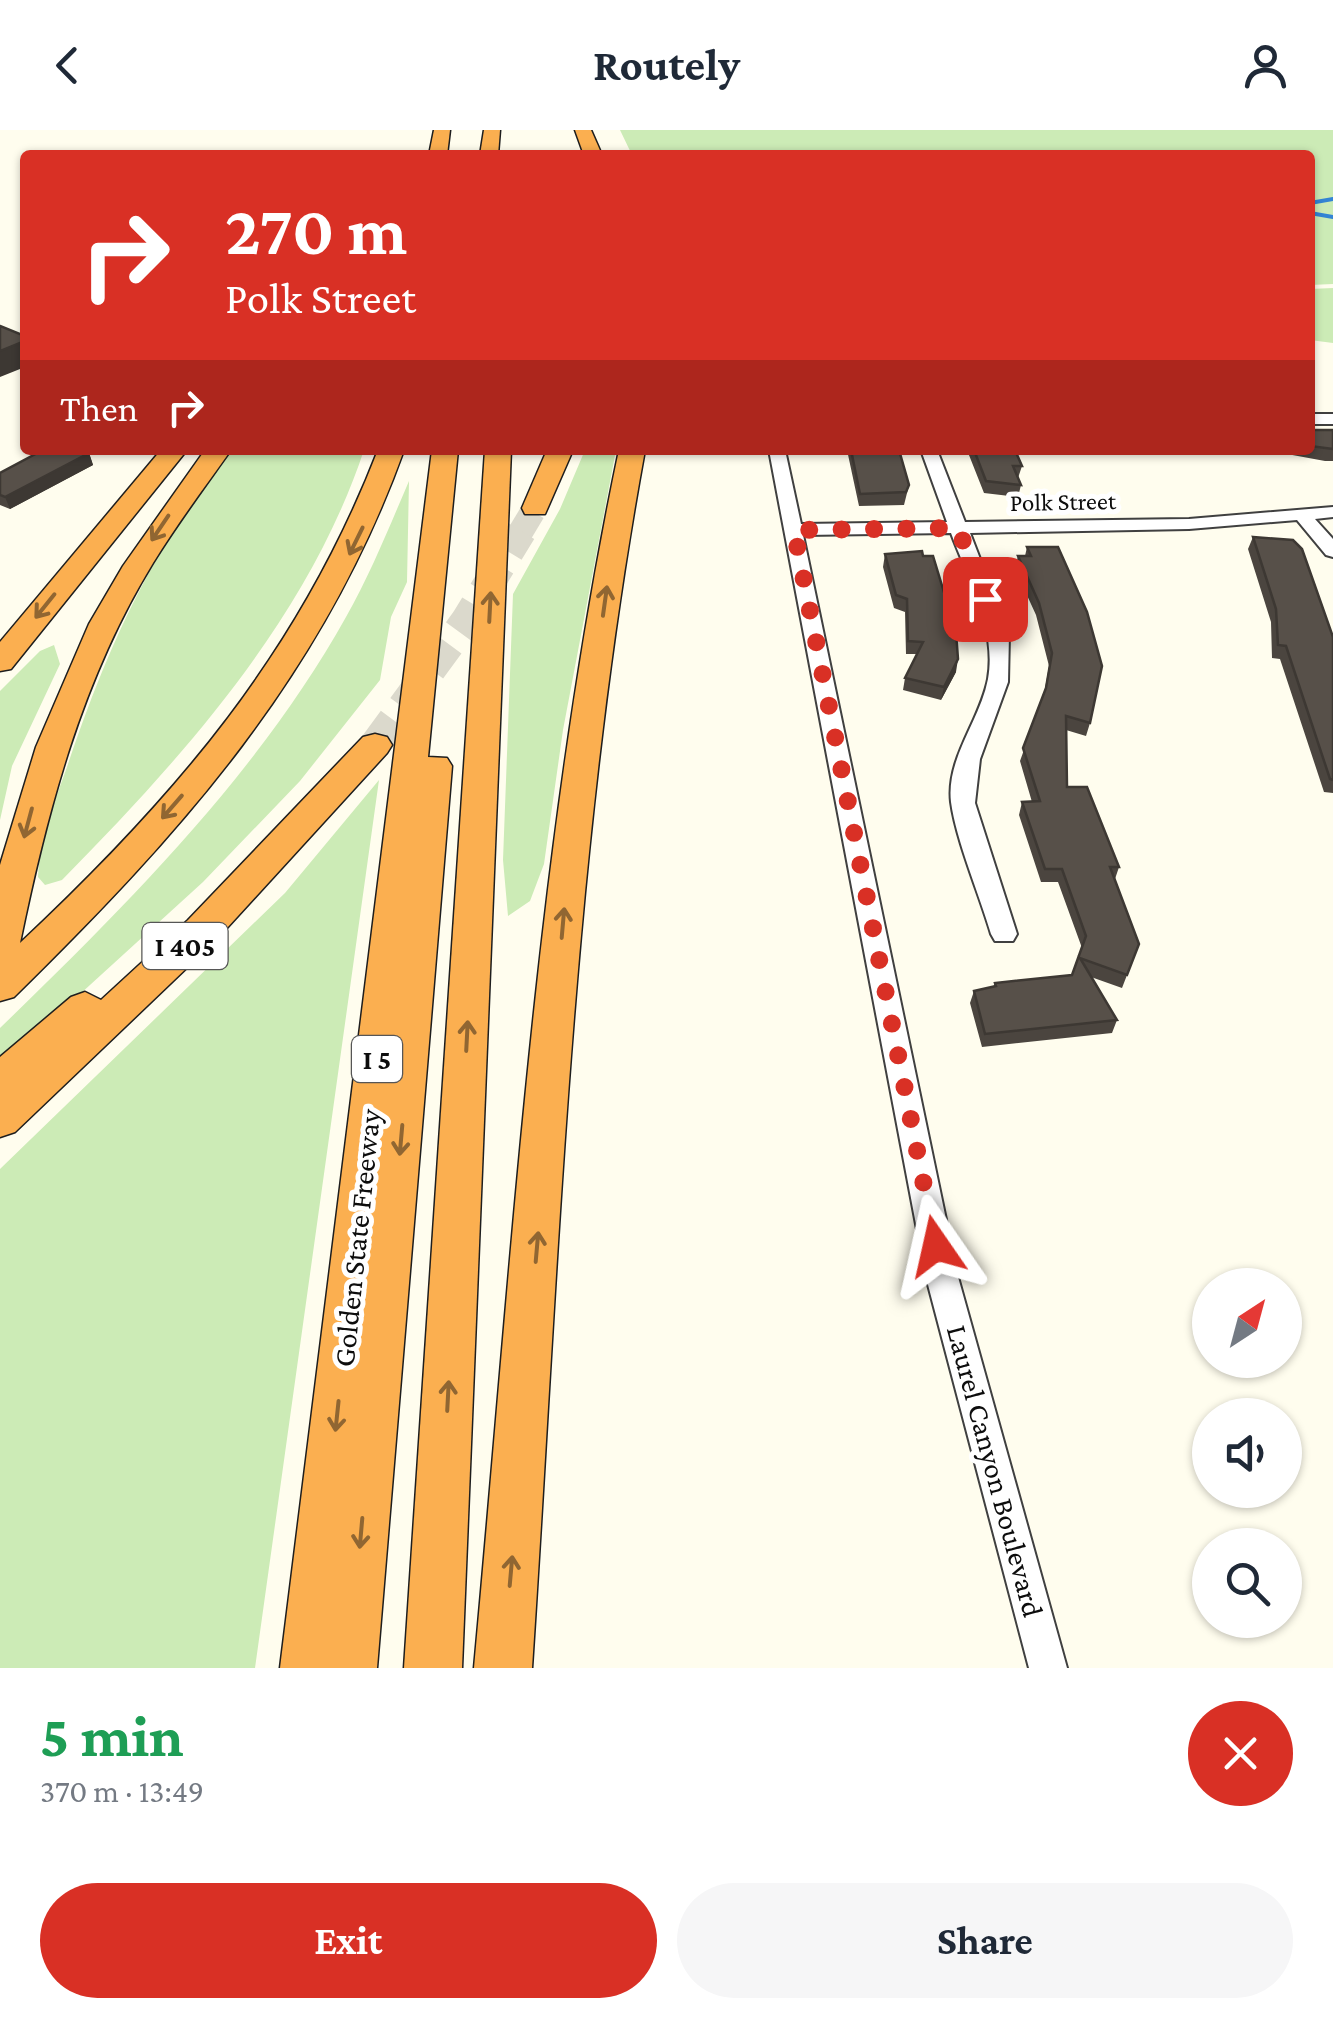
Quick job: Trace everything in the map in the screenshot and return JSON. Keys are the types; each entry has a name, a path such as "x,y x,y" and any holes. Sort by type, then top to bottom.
{"highway":[{"path":"0,662 170,455"},
{"path":"0,948 45,760 102,628 140,558 214,455"},
{"path":"0,986 109,877 252,710 328,596 364,526 389,455"},
{"name":"Golden State Freeway","path":"308,1668 444,455"},
{"path":"348,1668 396,1216 463,455"},
{"path":"476,455 471,516 494,536"},
{"path":"434,1668 498,455"},
{"path":"535,508 558,455"},
{"path":"503,1668 567,876 612,551 631,455"},
{"name":"I 405","path":"0,1082 84,1009 230,869 318,776 367,754 202,930 0,1118"}],"street":[{"name":"Laurel Canyon Boulevard","path":"778,455 942,1277 1048,1668"},
{"path":"932,455 999,634 1004,663 1001,684 962,784 963,803 1004,934"},
{"name":"Polk Street","path":"794,530 1189,524 1333,512"},
{"path":"1302,515 1333,551"}],"green space":[{"path":"620,130 1333,130 1333,284 1315,285 1315,150 630,150"},
{"path":"1333,288 1333,343 1315,341 1315,289"},
{"path":"228,455 362,455 340,512 310,571 238,682 108,833 62,880 45,885 38,877 48,821 98,682 134,600 204,485"},
{"path":"583,455 615,455 563,730 544,864 530,901 508,916 503,860 513,594 560,509"},
{"path":"409,481 407,582 391,617 380,680 300,781 203,882 0,1067 0,1028 188,835 273,730 346,617"},
{"path":"54,645 60,664 12,766 0,820 0,691 40,651"},
{"path":"379,780 255,1668 0,1668 0,1169 285,893"}],"building":[{"path":"0,326 20,334 20,343 0,351"},
{"path":"1315,430 1333,430 1333,449 1315,447"},
{"path":"34,455 85,455 5,497 0,495 0,473"},
{"path":"852,455 900,455 909,485 906,492 860,494"},
{"path":"976,455 1017,455 1022,466 1013,466 1021,485 986,481"},
{"path":"1253,537 1293,540 1302,549 1333,637 1333,780 1286,646 1278,645 1276,609"},
{"path":"1027,547 1058,547 1087,612 1102,666 1090,723 1066,716 1067,787 1087,787 1119,867 1110,867 1139,944 1127,975 1080,958 1117,1020 985,1034 974,991 996,986 995,983 1072,975 1086,936 1062,869 1045,869 1022,802 1040,801 1023,748 1046,688 1052,653 1039,603 1018,556 1031,556"},
{"path":"922,551 923,556 933,556 956,632 958,659 944,687 905,678 923,642 908,641 907,599 896,595 885,554"}],"waterway":[{"path":"1315,202 1333,199"},
{"path":"1315,214 1333,217"}],"tunnel":[{"path":"520,533 535,508"},
{"path":"375,745 466,621 521,531"}],"route":[{"path":"936,1246 855,855 794,530 958,528 985,599"}]}
